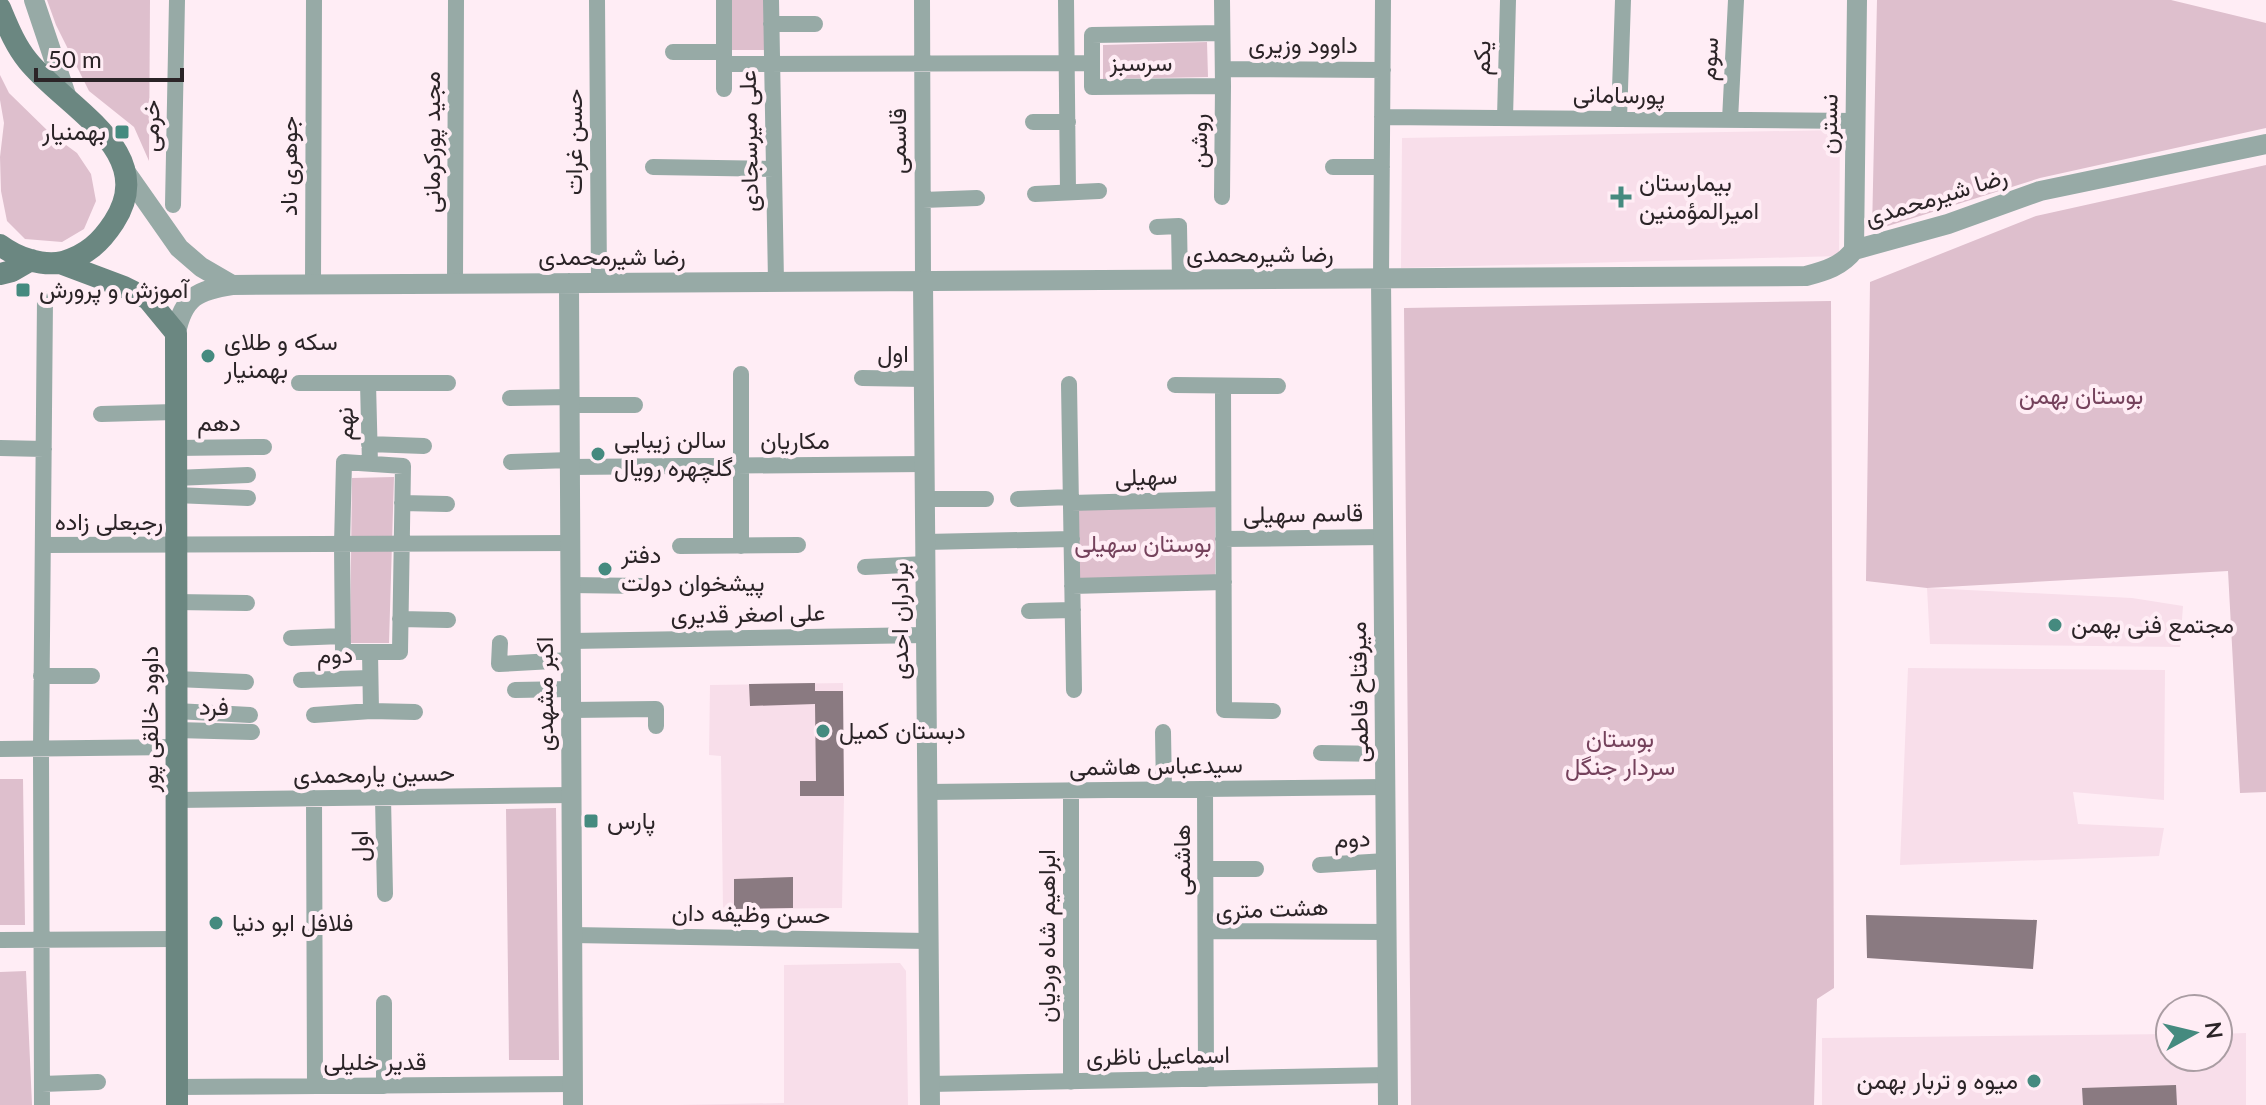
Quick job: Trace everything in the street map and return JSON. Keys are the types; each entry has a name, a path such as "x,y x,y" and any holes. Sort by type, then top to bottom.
{"main road":[{"path":"0,8 14,41 29,63 106,135 125,171 121,210 103,238 85,254 60,263"},
{"path":"0,245 31,260 60,263 148,299 176,333"},
{"path":"0,274 31,260"},
{"name":"داوود خالقی پور","path":"176,333 177,1096"}],"street":[{"path":"34,0 67,98"},
{"name":"خرمی","path":"173,205 177,0"},
{"name":"جوهری ناد","path":"313,284 314,0"},
{"name":"مجید پورکرمانی","path":"455,283 456,0"},
{"name":"حسن غرات","path":"597,0 599,283"},
{"path":"724,0 724,89"},
{"name":"علی میرسجادی","path":"771,0 776,282"},
{"name":"قاسمی","path":"922,0 923,281"},
{"path":"1066,0 1068,191"},
{"path":"1222,0 1223,78"},
{"path":"1381,279 1383,0"},
{"name":"یکم","path":"1505,118 1508,0"},
{"path":"1619,119 1623,0"},
{"name":"سوم","path":"1730,120 1736,0"},
{"name":"نسترن","path":"1854,250 1857,0"},
{"path":"771,24 815,24"},
{"name":"سرسبز","path":"1222,33 1092,35 1092,87 1223,78"},
{"path":"673,52 772,63 1092,63"},
{"name":"داوود وزیری","path":"1223,78 1383,70"},
{"name":"روشن","path":"1222,197 1223,78"},
{"name":"پورسامانی","path":"1382,117 1855,121"},
{"path":"1033,122 1068,122"},
{"name":"رضا شیرمحمدی","path":"176,333 183,308 199,292 232,285 1806,276 1829,270 1847,259 1854,250 1948,224 2040,191 2266,144"},
{"path":"653,167 774,169"},
{"path":"1333,167 1382,167"},
{"path":"125,171 179,248 201,267 232,285"},
{"path":"1035,194 1099,191"},
{"path":"923,200 977,198"},
{"path":"1157,227 1179,226 1180,280"},
{"name":"میرفتاح فاطمی","path":"1381,279 1388,1105"},
{"name":"برادران احدی","path":"923,281 930,1095"},
{"name":"اکبر مشهدی","path":"569,283 573,1095"},
{"path":"42,1105 41,676 45,299"},
{"path":"741,374 741,546"},
{"name":"اول","path":"862,378 924,379"},
{"path":"299,383 448,383"},
{"name":"نهم","path":"368,383 370,464"},
{"path":"1069,384 1074,690"},
{"path":"1175,385 1278,386"},
{"path":"1223,386 1224,710 1273,711"},
{"path":"510,398 635,405"},
{"path":"101,414 175,412"},
{"path":"369,444 424,446"},
{"name":"دهم","path":"175,448 264,447"},
{"path":"0,448 44,449"},
{"path":"344,462 370,464 403,466 400,652 343,652 344,462"},
{"name":"مکاریان","path":"511,462 740,466 925,464"},
{"path":"175,487 248,475"},
{"path":"175,487 248,498"},
{"path":"925,499 986,499"},
{"name":"سهیلی","path":"1018,499 1223,499"},
{"path":"402,503 447,504"},
{"name":"قاسم سهیلی","path":"1223,539 1383,537"},
{"path":"925,542 1072,539"},
{"name":"رجبعلی زاده","path":"43,545 570,543"},
{"path":"680,546 798,545"},
{"path":"865,567 925,564"},
{"path":"1072,586 1224,582"},
{"path":"570,585 643,586"},
{"path":"175,602 247,603"},
{"path":"1029,611 1073,610"},
{"path":"400,619 448,620"},
{"name":"علی اصغر قدیری","path":"500,643 499,664 571,651 926,635"},
{"path":"291,638 343,636"},
{"path":"370,652 371,711"},
{"path":"41,676 92,676"},
{"name":"دوم","path":"301,680 370,678"},
{"path":"176,679 246,682"},
{"path":"515,690 571,689"},
{"path":"571,710 656,710"},
{"path":"314,715 415,712"},
{"path":"0,749 41,749 176,729 251,723"},
{"path":"1163,732 1164,789"},
{"path":"1321,753 1385,754"},
{"name":"سیدعباس هاشمی","path":"927,792 1386,787"},
{"name":"هاشمی","path":"1205,789 1206,931"},
{"name":"ابراهیم شاه وردیان","path":"1071,790 1071,1082"},
{"name":"حسین یارمحمدی","path":"176,800 572,795"},
{"path":"314,798 315,1086"},
{"name":"اول","path":"383,798 385,894"},
{"name":"دوم","path":"1320,865 1386,861"},
{"path":"1206,869 1256,869"},
{"name":"هشت متری","path":"1206,1079 1206,931 1387,932"},
{"name":"حسن وظیفه دان","path":"572,935 928,941"},
{"path":"0,940 176,939"},
{"path":"384,1003 384,1086"},
{"name":"اسماعیل ناظری","path":"930,1095 1071,1082 1388,1075"},
{"path":"42,1084 98,1082"},
{"name":"قدیر خلیلی","path":"177,1096 315,1086 384,1086 573,1095"}],"shaded area":[{"name":"بیمارستان امیرالمؤمنین","path":"1840,130 1839,256 1401,268 1402,138"},
{"name":"مجتمع فنی بهمن","path":"1927,588 2132,598 2183,606 2180,647 1930,644"},
{"path":"1908,668 2165,670 2164,800 2073,792 2078,824 2164,828 2159,856 1900,865"},
{"path":"843,683 842,908 723,909 721,756 709,755 710,685"},
{"path":"900,963 906,971 908,1105 677,1105 784,1103 784,965"},
{"name":"میوه و تربار بهمن","path":"2234,1033 2246,1033 2246,1105 1822,1105 1822,1038 2154,1034 2154,1073 2234,1073"}],"green space":[{"path":"47,0 150,0 149,161 134,127 89,91"},
{"path":"729,0 765,0 765,50 729,50"},
{"path":"1877,0 2171,0 2266,23 2266,128 2040,178 1872,231"},
{"path":"1207,42 1208,77 1103,79 1103,45"},
{"path":"0,75 9,93 51,134 77,153 91,174 96,201 84,229 62,242 25,239 7,221 1,191 0,157 4,123"},
{"name":"بوستان بهمن","path":"2266,165 2266,792 2240,793 2228,571 1927,588 1866,581 1870,282 2036,216"},
{"name":"بوستان سردار جنگل","path":"1831,301 1834,988 1817,999 1814,1105 1411,1105 1404,308"},
{"path":"394,477 389,643 350,643 352,478"},
{"name":"بوستان سهیلی","path":"1215,505 1215,582 1071,583 1071,506"},
{"path":"0,779 23,779 25,925 0,925"},
{"path":"556,808 559,1060 509,1060 506,809"},
{"path":"26,971 32,1105 0,1105 0,972"}],"building":[{"path":"815,683 815,691 843,691 844,796 800,796 800,781 816,781 815,704 750,706 749,684"},
{"path":"793,877 793,908 734,909 734,879"},
{"path":"1866,915 2037,920 2033,969 1867,958"},
{"path":"2176,1085 2177,1105 2083,1105 2082,1088"}],"place":[{"name":"بهمنیار","path":"122,132"},
{"name":"بیمارستان امیرالمؤمنین","path":"1621,197"},
{"name":"آموزش و پرورش","path":"23,290"},
{"name":"سکه و طلای بهمنیار","path":"208,356"},
{"name":"سالن زیبایی گلچهره رویال","path":"598,454"},
{"name":"دفتر پیشخوان دولت","path":"605,569"},
{"name":"مجتمع فنی بهمن","path":"2055,625"},
{"name":"دبستان کمیل","path":"823,731"},
{"name":"پارس","path":"591,821"},
{"name":"فلافل ابو دنیا","path":"216,923"},
{"name":"میوه و تربار بهمن","path":"2034,1081"}]}
